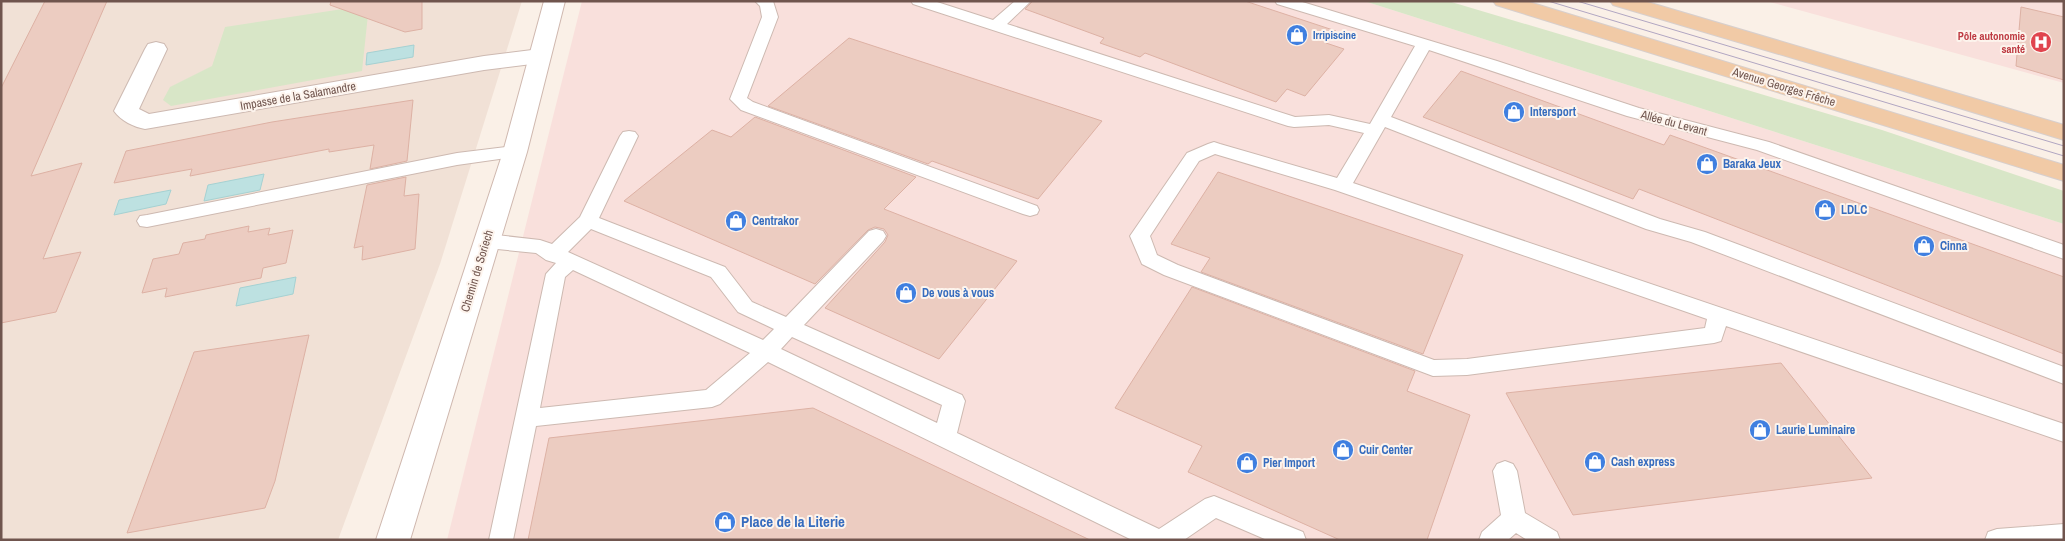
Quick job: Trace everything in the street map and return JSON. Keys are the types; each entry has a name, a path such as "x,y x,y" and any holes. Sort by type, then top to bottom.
{"main road":[{"name":"Chemin de Soriech","path":"393,540 515,152 555,1"},
{"name":"Avenue Georges Frêche","path":"1503,1 2064,174"},
{"path":"1620,1 1905,84 2064,133"},
{"name":"Impasse de la Salamandre","path":"156,49 126,111 145,122 484,63 540,56"}],"lane":[{"path":"762,1 766,3 770,17 738,98 747,106 1030,210"},
{"path":"918,1 1294,122 1329,120 1377,125 1653,224 1698,237 2064,376"},
{"path":"996,26 1024,1"},
{"name":"Allée du Levant","path":"1282,1 1491,64 1633,112 1763,146 2064,252"},
{"path":"1342,186 1424,45"},
{"path":"500,540 556,274 562,258 588,221 629,136"},
{"path":"1718,315 1714,335 1468,367 1433,368 1171,270 1149,259 1140,236 1194,157 1214,148 1342,186 2064,433"},
{"path":"147,221 457,159 515,152"},
{"path":"588,221 718,272 745,307 954,401 945,436"},
{"path":"527,418 712,398 766,351 876,236"},
{"path":"487,241 540,247 766,351 1158,540"},
{"path":"1505,471 1514,519 1548,540"},
{"path":"1163,540 1214,506 1294,540"},
{"path":"1491,540 1514,519"},
{"path":"1997,540 2064,535"}],"shaded area":[{"path":"1,1 522,1 440,264 338,540 1,540"},
{"path":"582,1 1364,1 2064,224 2064,540 447,540"},
{"path":"1766,1 2064,1 2064,83"}],"green space":[{"path":"1364,1 1448,1 1882,130 2064,191 2064,224"},
{"path":"369,5 362,71 171,106 163,100 170,87 212,66 225,27"}],"water":[{"path":"414,45 413,57 366,65 367,53"},
{"path":"264,174 260,190 204,201 208,185"},
{"path":"171,190 166,204 114,215 119,200"},
{"path":"296,277 293,294 236,306 240,288"}],"building":[{"path":"45,1 107,1 31,176 82,163 43,259 81,252 56,312 1,323 1,88"},
{"path":"331,1 422,1 422,29 405,32 330,5"},
{"path":"1033,1 1245,1 1336,31 1326,43 1344,49 1305,96 1287,89 1276,102 1145,53 1140,57 1100,43 1104,38 1025,9"},
{"name":"Pôle autonomie santé","path":"2021,7 2064,17 2064,80 2016,66"},
{"path":"849,38 1102,121 1038,199 932,161 928,164 768,106"},
{"path":"1461,71 1664,145 1670,135 2064,277 2064,354 1639,189 1633,199 1423,117"},
{"path":"413,100 407,161 370,169 374,145 329,152 329,149 190,176 192,169 114,183 126,151 272,122"},
{"path":"755,117 916,177 884,209 1017,261 939,359 825,308 885,242 888,235 884,229 875,227 868,230 815,284 624,201 712,130 731,137"},
{"path":"1218,172 1463,255 1423,354 1201,272 1210,258 1171,244"},
{"path":"406,177 404,196 419,194 415,249 362,260 363,246 354,248 367,185"},
{"path":"249,226 248,232 270,228 268,235 293,230 286,263 263,268 261,278 165,297 167,288 142,293 153,259 179,254 183,243 205,239 206,235"},
{"path":"1192,287 1415,371 1407,391 1470,415 1427,540 1340,540 1188,472 1202,446 1115,408"},
{"path":"309,335 275,481 265,508 127,533 194,352"},
{"path":"1781,363 1872,478 1573,515 1506,393"},
{"path":"813,408 1090,540 528,540 549,438"}],"tram line":[{"path":"1548,1 2064,156"},
{"path":"1577,1 2064,146"}],"place":[{"name":"Irripiscine","path":"1297,35"},
{"name":"Pôle autonomie santé","path":"2041,42"},
{"name":"Intersport","path":"1514,112"},
{"name":"Baraka Jeux","path":"1707,164"},
{"name":"LDLC","path":"1825,210"},
{"name":"Centrakor","path":"736,221"},
{"name":"Cinna","path":"1924,246"},
{"name":"De vous à vous","path":"906,293"},
{"name":"Laurie Luminaire","path":"1760,430"},
{"name":"Cuir Center","path":"1343,450"},
{"name":"Cash express","path":"1595,462"},
{"name":"Pier Import","path":"1247,463"},
{"name":"Place de la Literie","path":"725,522"}]}
